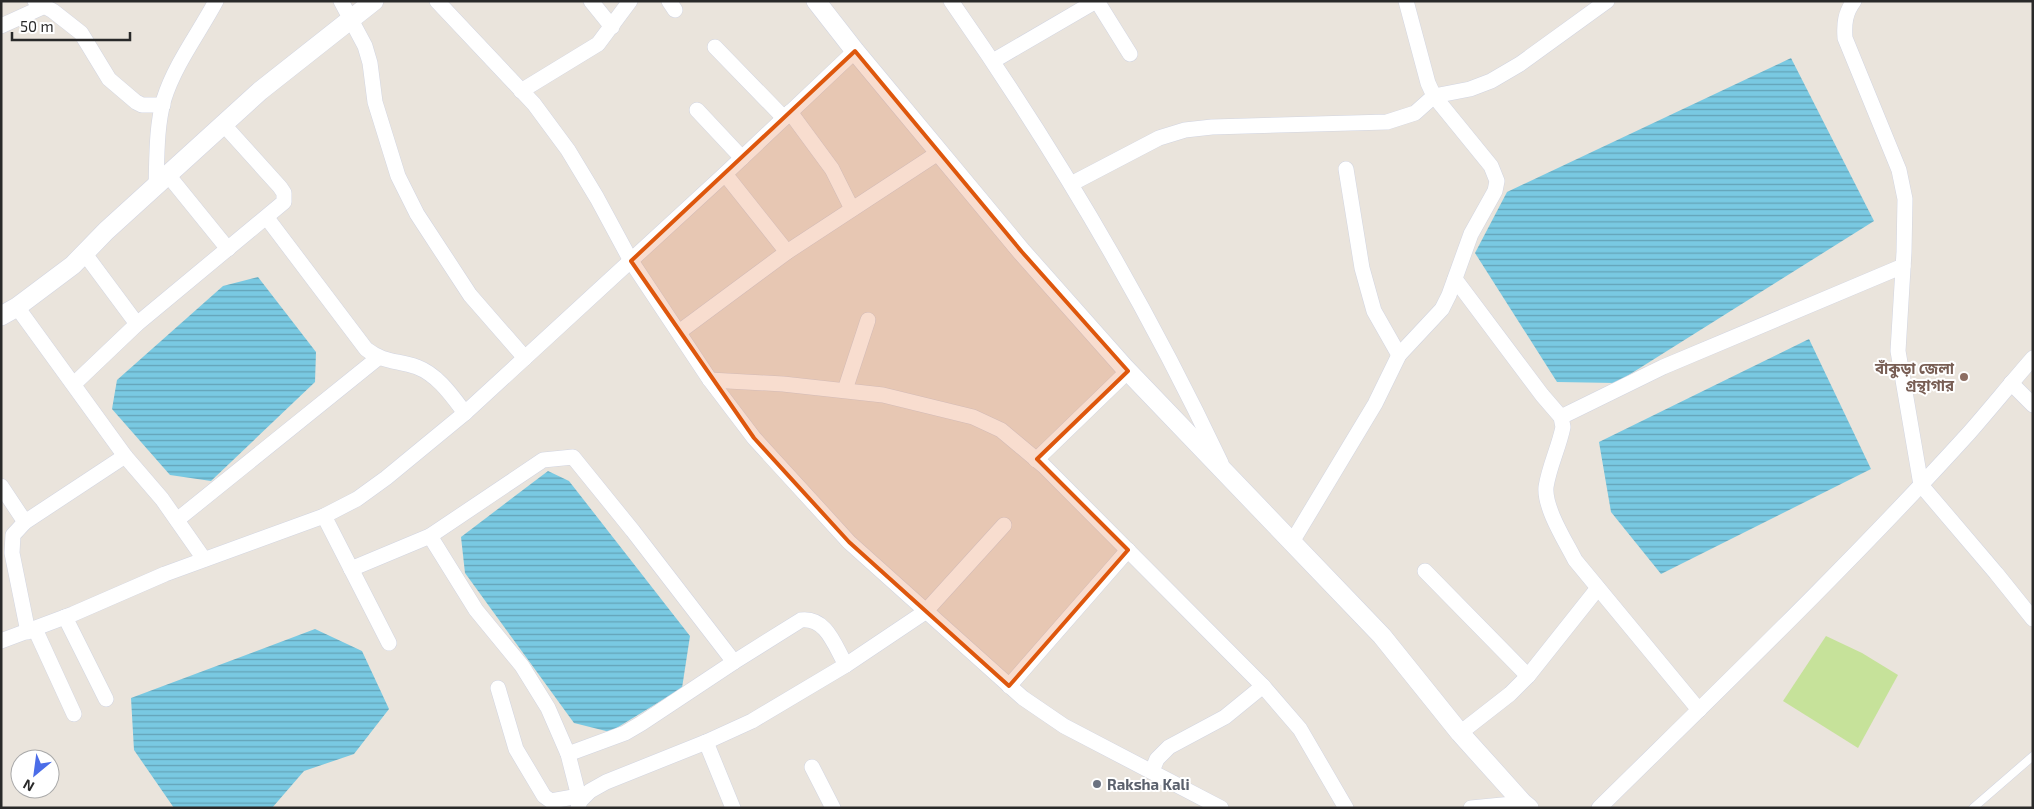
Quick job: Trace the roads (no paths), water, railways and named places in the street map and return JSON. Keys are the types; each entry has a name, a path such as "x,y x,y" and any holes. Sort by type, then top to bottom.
{"street":[{"path":"216,1 177,70 163,105 160,120 162,181 228,249"},
{"path":"341,1 365,46 370,63 375,102 398,176 417,214 470,295 525,358"},
{"path":"204,559 162,499 125,456 74,384 9,311 60,276 260,91 374,1"},
{"path":"438,1 534,104 568,150 597,198 631,261 710,380 754,438 842,536 1023,698 1064,726 1220,808"},
{"path":"591,1 612,27"},
{"path":"521,91 598,44 630,1"},
{"path":"816,1 938,153 1022,252 1128,371 1382,636 1460,733 1526,806"},
{"path":"951,1 993,61 1071,184 1140,302 1181,378 1226,474"},
{"path":"993,61 1077,6 1096,1 1130,54"},
{"path":"1292,542 1375,404 1399,355 1442,309 1471,234 1495,191 1497,182 1491,166 1434,96 1428,83 1406,1"},
{"path":"1071,184 1159,138 1185,130 1212,126 1388,122 1415,112 1434,96 1470,89 1491,81 1520,64 1607,1"},
{"path":"1854,1 1849,7 1844,22 1845,38 1899,170 1905,199 1898,350 1905,401 1921,485 2033,619"},
{"path":"1,26 40,4 71,24 81,33 109,79 126,95 142,105 163,105"},
{"path":"714,47 787,115 832,170 852,209"},
{"path":"1,641 31,631 165,574 324,516 358,499 465,413 725,174 855,51"},
{"path":"697,110 742,158"},
{"path":"74,384 137,324 282,206 285,199 284,193 224,124"},
{"path":"679,332 787,252 938,153"},
{"path":"1346,168 1362,268 1374,311 1399,355"},
{"path":"725,174 787,252"},
{"path":"267,218 361,344 378,358 417,368 428,373 444,386 465,413"},
{"path":"85,254 137,324"},
{"path":"1561,417 1663,367 1903,266"},
{"path":"1455,278 1542,395 1561,417 1564,427 1546,489 1548,502 1575,560 1700,710"},
{"path":"845,390 868,320"},
{"path":"176,520 378,358"},
{"path":"1599,808 1700,710 1921,485 2033,358"},
{"path":"1036,460 1128,371"},
{"path":"710,380 845,390 884,395 973,417 1001,430 1036,460 1263,686 1300,729 1346,808"},
{"path":"2011,383 2033,405"},
{"path":"74,714 31,631 12,553 13,535 25,522 125,456"},
{"path":"351,569 430,536 543,460 573,457 734,662"},
{"path":"1,486 25,522"},
{"path":"324,516 389,643"},
{"path":"498,688 514,743 544,796 551,801 579,802 606,782 706,742 752,721 846,665 925,612 1004,525"},
{"path":"430,536 458,584 476,610 522,666 548,708 568,754 579,802"},
{"path":"1009,686 1128,550"},
{"path":"1425,571 1528,676"},
{"path":"1460,733 1510,694 1528,676 1598,588"},
{"path":"65,617 106,699"},
{"path":"568,754 625,733 801,620 819,623 825,628 846,665"},
{"path":"1152,771 1157,759 1169,747 1225,717 1263,686"},
{"path":"706,742 732,808"},
{"path":"812,767 833,808"},
{"path":"1471,808 1526,806"}],"lane":[{"path":"1973,808 2033,756"}],"water":[{"path":"1791,58 1874,221 1616,383 1557,382 1475,253 1507,192"},
{"path":"258,277 316,352 315,382 211,481 170,475 112,409 117,380 223,286"},
{"path":"1809,339 1871,469 1661,574 1611,512 1599,442"},
{"path":"548,471 569,481 690,636 682,688 610,732 574,723 465,573 461,537"},
{"path":"315,629 362,651 389,709 354,754 304,771 272,808 174,808 134,750 131,698"}],"place":[{"name":"বাঁকুড়া জেলা গ্ৰন্থাগার","path":"1964,377"},
{"name":"Raksha Kali","path":"1097,784"}]}
